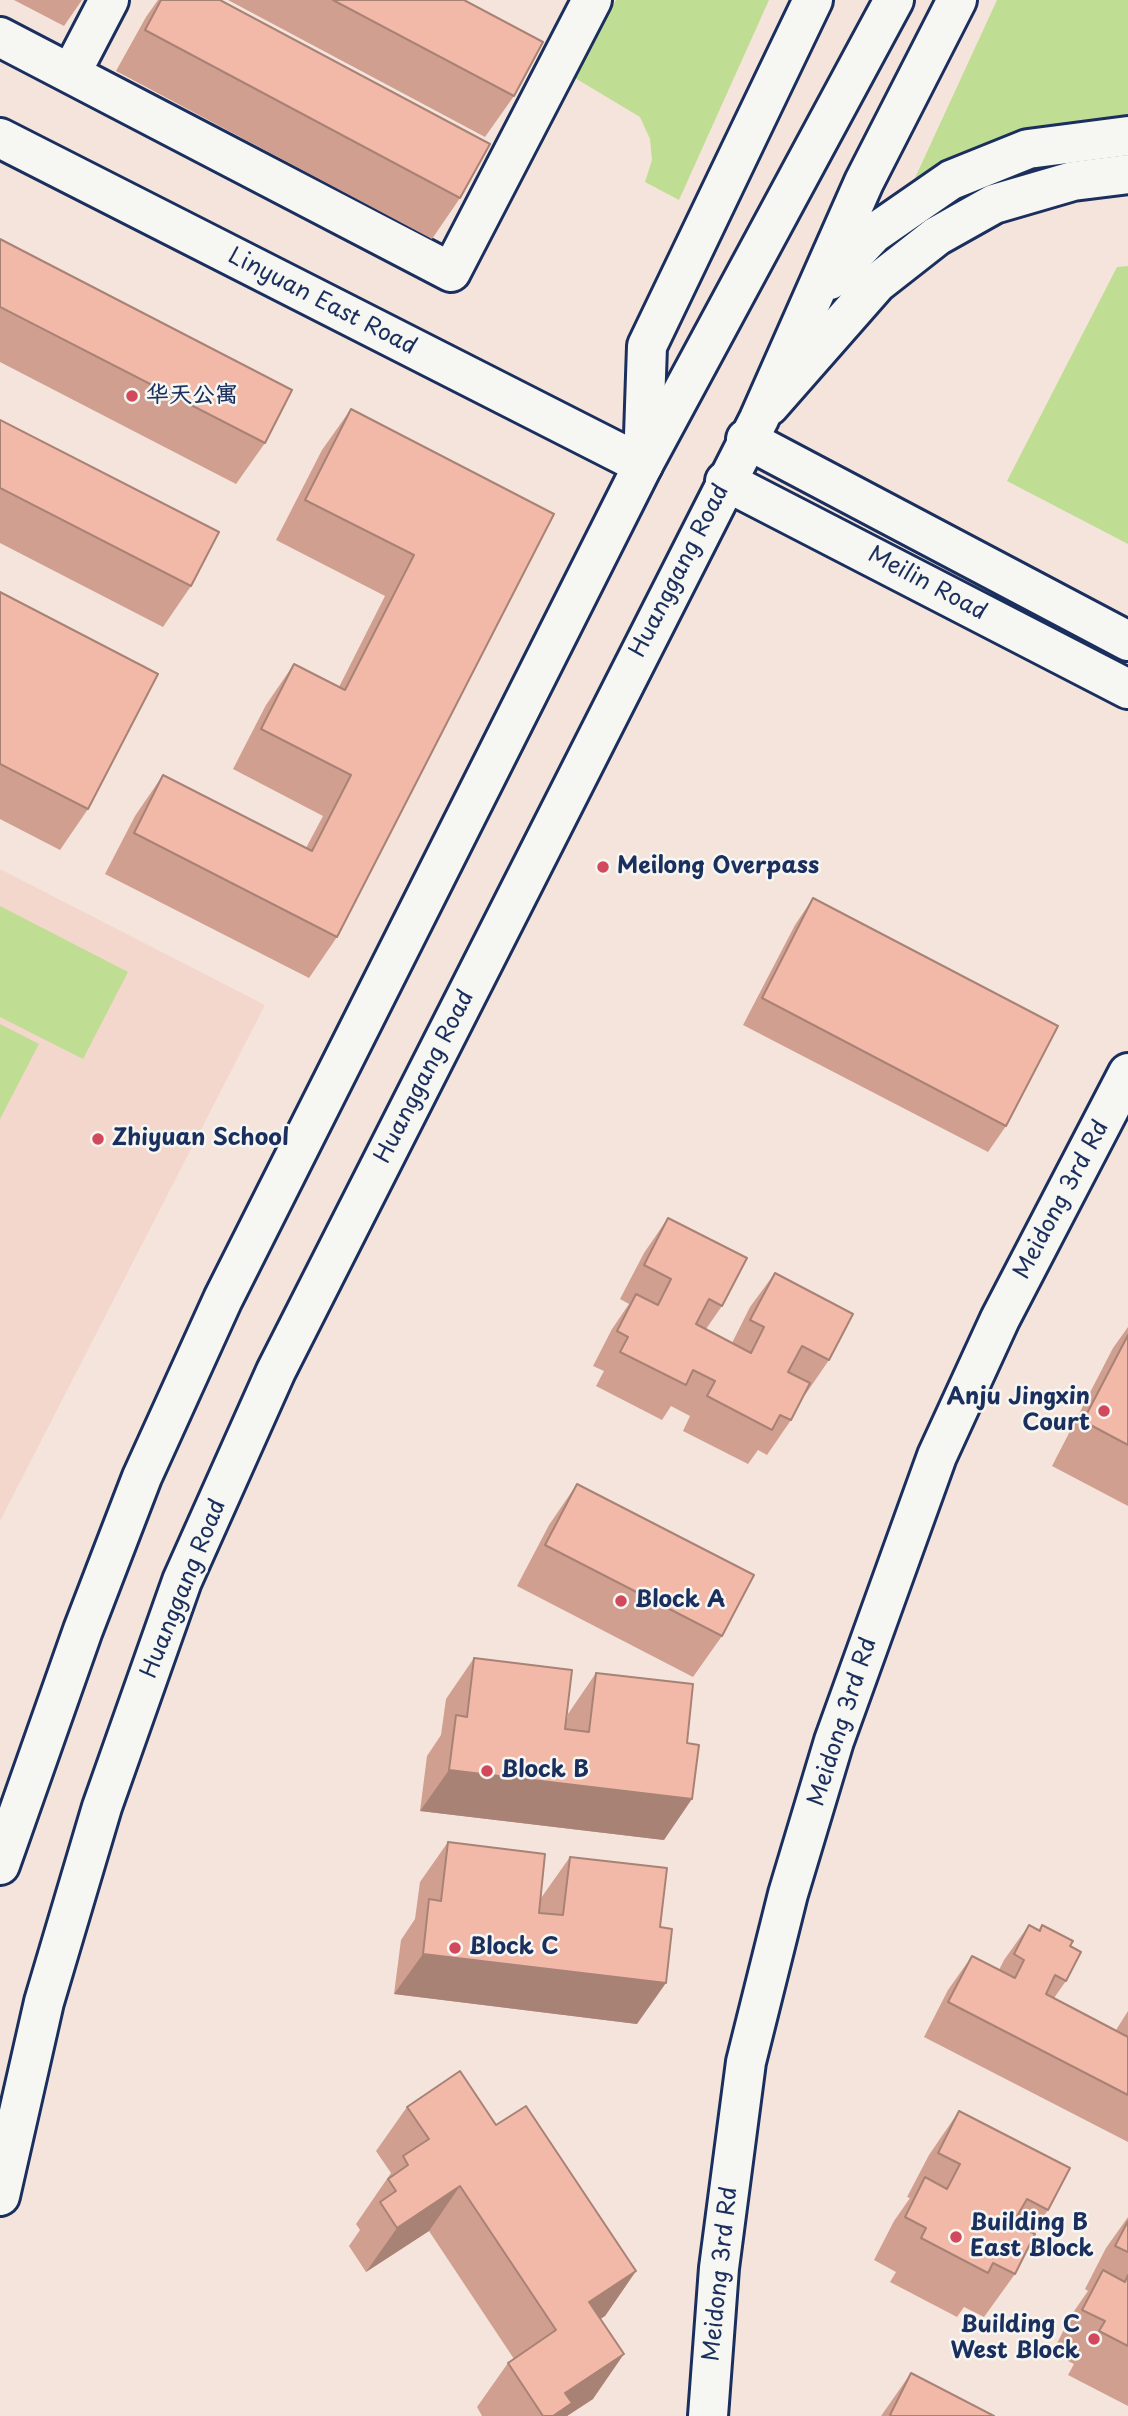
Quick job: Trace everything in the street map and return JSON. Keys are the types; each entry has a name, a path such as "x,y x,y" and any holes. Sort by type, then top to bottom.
{"main road":[{"path":"71,74 109,0"},
{"path":"0,37 451,272 592,0"},
{"path":"643,466 646,346 813,0"},
{"path":"0,1865 83,1630 142,1478 223,1299 643,466 894,0"},
{"name":"Huanggang Road","path":"0,2196 48,1989 102,1807 182,1581 276,1371 752,429 864,182 957,0"},
{"path":"809,302 873,234 951,180 1028,149 1128,136"},
{"name":"Linyuan East Road","path":"0,138 643,466"},
{"path":"752,429 877,283 937,236 1006,200 1073,181 1128,174"},
{"name":"Meilin Road","path":"752,429 1128,641"},
{"name":"Meilin Road","path":"725,481 1128,689"},
{"name":"Meidong 3rd Rd","path":"709,2416 719,2269 746,2062 788,1894 831,1754 937,1456 1000,1320 1128,1073"}],"shaded area":[{"name":"Zhiyuan School","path":"0,869 265,1005 0,1521"}],"green space":[{"path":"616,0 769,0 679,200 645,182 652,160 650,139 640,117 575,78"},
{"path":"997,0 1128,0 1128,115 915,178"},
{"path":"1128,266 1128,544 1007,481 1117,267"},
{"path":"0,906 128,972 83,1059 0,1017"},
{"path":"0,1024 39,1044 0,1119"}],"building":[{"path":"161,0 220,0 490,144 460,198 145,30"},
{"path":"333,0 464,0 543,42 514,96"},
{"path":"0,239 292,390 265,443 0,307"},
{"path":"351,409 554,514 337,937 134,833 163,775 312,851 351,775 261,729 294,664 345,690 414,555 305,500"},
{"path":"0,420 219,532 191,586 0,488"},
{"path":"0,592 158,674 88,809 0,764"},
{"path":"813,898 1058,1026 1006,1126 762,998"},
{"path":"668,1218 747,1258 722,1306 709,1299 696,1324 751,1353 764,1327 750,1320 775,1273 853,1314 829,1360 802,1346 788,1372 810,1383 791,1420 780,1415 772,1430 707,1396 715,1381 693,1370 686,1385 620,1352 628,1337 617,1331 636,1294 658,1305 671,1279 644,1265"},
{"path":"1128,1335 1128,1445 1083,1421"},
{"path":"577,1484 754,1575 722,1636 545,1545"},
{"path":"474,1658 572,1670 565,1729 589,1732 596,1673 693,1684 687,1743 699,1745 692,1799 449,1770 456,1715 467,1717"},
{"path":"448,1842 545,1854 539,1913 563,1915 570,1857 667,1868 660,1927 672,1929 666,1983 423,1954 429,1899 441,1901"},
{"path":"1029,1925 1040,1931 1042,1925 1073,1941 1070,1946 1081,1952 1066,1981 1055,1975 1046,1994 1128,2037 1128,2095 948,2002 972,1956 1015,1978 1024,1960 1014,1954"},
{"path":"460,2071 496,2125 526,2106 636,2271 589,2302 624,2354 565,2393 572,2403 553,2416 543,2416 508,2363 556,2330 460,2186 397,2228 380,2202 396,2191 388,2179 408,2165 403,2156 429,2139 407,2107"},
{"path":"959,2111 1070,2168 1048,2210 1027,2199 1013,2223 1035,2234 1015,2274 993,2263 988,2273 921,2238 926,2228 905,2217 925,2177 947,2189 960,2164 938,2153"},
{"path":"1128,2221 1128,2252 1115,2246"},
{"path":"1103,2270 1125,2282 1128,2275 1128,2346 1099,2331 1105,2321 1082,2310"},
{"path":"911,2373 994,2416 890,2415"}],"place":[{"name":"华天公寓","path":"132,396"},
{"name":"Meilong Overpass","path":"603,867"},
{"name":"Zhiyuan School","path":"98,1139"},
{"name":"Anju Jingxin Court","path":"1104,1411"},
{"name":"Block A","path":"621,1601"},
{"name":"Block B","path":"487,1771"},
{"name":"Block C","path":"455,1948"},
{"name":"Building B East Block","path":"956,2237"},
{"name":"Building C West Block","path":"1094,2339"}]}
